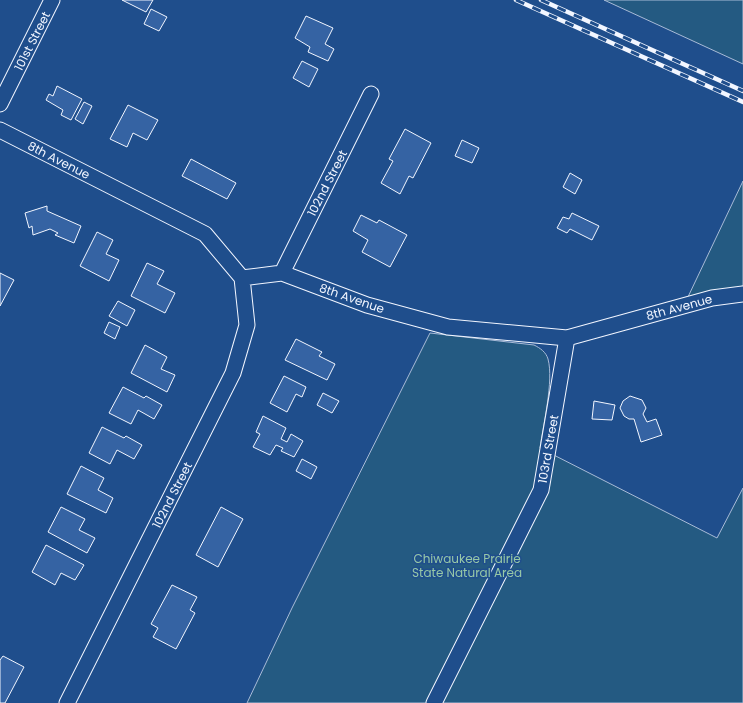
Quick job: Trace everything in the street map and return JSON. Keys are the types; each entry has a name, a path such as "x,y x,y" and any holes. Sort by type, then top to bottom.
{"street":[{"name":"101st Street","path":"0,104 52,0"},
{"name":"102nd Street","path":"282,273 371,94"},
{"name":"8th Avenue","path":"0,130 205,234 242,278 282,273 367,305 448,326 567,338 712,298 743,294"},
{"name":"102nd Street","path":"67,703 232,373 247,325 242,278"},
{"name":"103rd Street","path":"434,703 541,490 567,338"}],"green space":[{"path":"604,0 743,0 743,64"},
{"path":"743,181 743,286 687,299"},
{"name":"Chiwaukee Prairie State Natural Area","path":"430,333 534,345 541,349 546,354 548,359 550,379 540,448 717,538 743,488 743,703 247,703 292,608"}],"building":[{"path":"122,0 153,0 146,12"},
{"path":"151,9 167,17 159,31 144,24"},
{"path":"306,16 333,28 325,44 334,49 328,61 308,52 310,47 295,38"},
{"path":"302,61 318,69 309,87 293,78"},
{"path":"57,86 82,99 71,120 61,115 63,110 46,100 49,94 53,96"},
{"path":"84,102 92,106 83,124 75,119"},
{"path":"128,105 158,120 147,140 133,133 127,147 110,139"},
{"path":"405,129 431,143 413,178 409,176 400,194 381,183 393,161 389,159"},
{"path":"462,140 479,148 472,163 455,156"},
{"path":"191,159 236,183 227,199 182,176"},
{"path":"570,173 582,180 575,194 563,187"},
{"path":"47,206 47,211 81,226 74,243 55,235 58,233 50,229 33,235 32,226 29,228 25,213"},
{"path":"572,213 599,226 592,240 570,229 567,233 557,228 563,217 569,219"},
{"path":"361,215 377,223 379,220 407,235 390,267 362,252 368,240 353,231"},
{"path":"97,232 113,240 106,254 119,260 109,281 80,266"},
{"path":"147,263 164,271 157,284 175,293 165,313 131,296"},
{"path":"0,273 14,280 0,306"},
{"path":"118,301 135,310 127,326 109,316"},
{"path":"109,322 120,327 115,339 104,333"},
{"path":"296,339 322,352 319,356 335,364 327,380 285,360"},
{"path":"145,345 167,357 161,369 175,375 167,392 131,373"},
{"path":"284,376 306,387 302,397 296,394 287,412 270,403"},
{"path":"123,387 144,398 146,396 162,405 154,419 138,410 131,424 109,413"},
{"path":"323,393 339,401 332,413 317,405"},
{"path":"630,396 642,400 646,408 643,414 647,422 656,419 662,435 641,442 634,419 629,419 624,416 620,408 623,401"},
{"path":"594,401 615,405 612,420 592,419"},
{"path":"263,416 286,428 281,439 287,442 291,434 303,441 294,457 281,451 283,448 276,445 270,455 253,447 260,434 256,432"},
{"path":"102,427 124,438 126,436 142,445 134,459 117,450 110,464 89,453"},
{"path":"302,459 317,467 311,479 296,471"},
{"path":"81,466 104,478 98,490 113,498 106,513 67,494"},
{"path":"61,507 85,519 79,530 95,538 87,553 48,532"},
{"path":"221,507 243,519 218,567 196,555"},
{"path":"46,545 84,565 75,580 61,573 55,585 32,572"},
{"path":"172,585 197,597 190,610 195,613 176,649 153,637 158,628 151,624"},
{"path":"3,656 24,667 5,703 0,703 0,660"}],"railway":[{"path":"516,0 743,102"},
{"path":"541,0 743,91"}]}
